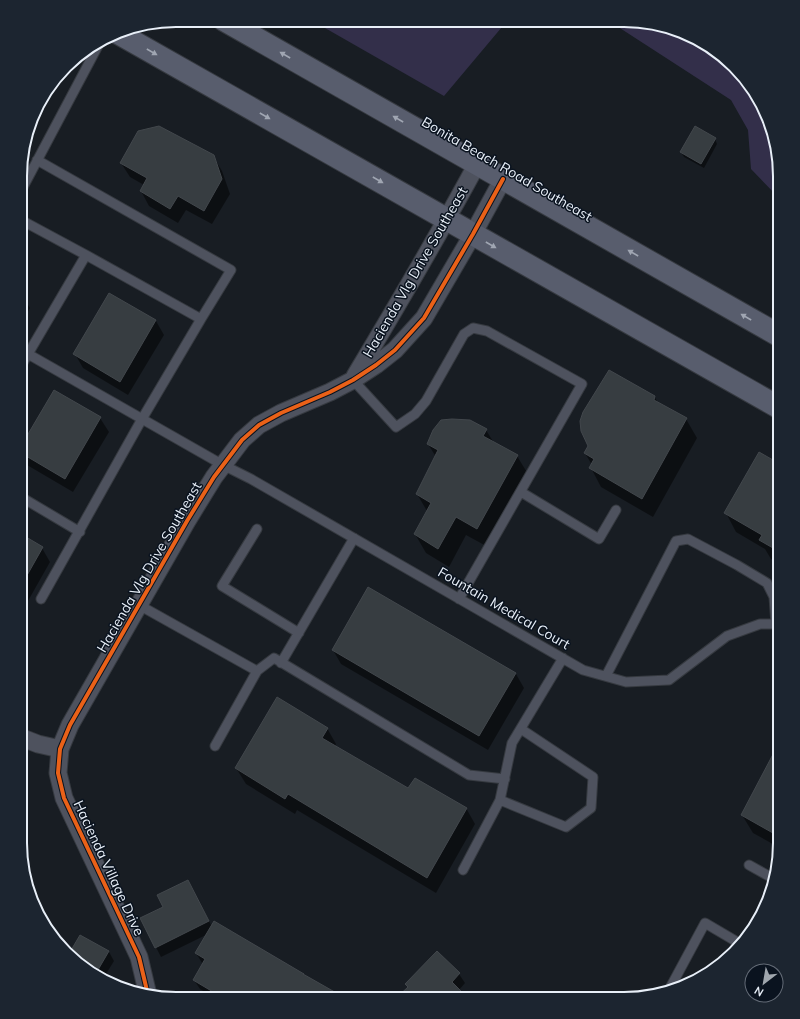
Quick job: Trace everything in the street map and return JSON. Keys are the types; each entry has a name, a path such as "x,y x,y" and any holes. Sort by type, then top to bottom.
{"main road":[{"name":"Bonita Beach Road Southeast","path":"236,27 773,332"},
{"path":"124,36 773,404"}],"street":[{"name":"Hacienda Vlg Drive Southeast","path":"353,380 394,312 477,164"},
{"name":"Hacienda Vlg Drive Southeast","path":"60,749 70,725 187,521 223,465 242,440 259,425 281,413 330,392 353,380 376,366 395,350 424,318 503,179"},
{"path":"27,740 60,749"},
{"name":"Hacienda Village Drive","path":"60,749 58,773 64,798 138,958 146,989"}],"lane":[{"path":"27,179 95,51"},
{"path":"37,160 231,270 142,419 41,600"},
{"path":"27,223 201,319"},
{"path":"28,354 86,255"},
{"path":"353,380 396,427 419,410 426,401 464,334 473,328 488,331 582,384 459,599"},
{"name":"Fountain Medical Court","path":"28,354 223,465 251,479 583,670 626,682 670,680 727,636 760,624 773,624"},
{"path":"521,492 599,539 616,510"},
{"path":"27,501 80,532"},
{"path":"257,529 222,586 299,633"},
{"path":"281,662 354,538"},
{"path":"606,676 676,541 688,539 737,565 767,583 773,595"},
{"path":"139,605 257,671"},
{"path":"215,746 257,671 274,658 469,776 505,779"},
{"path":"463,870 500,800 512,744 563,658"},
{"path":"500,800 566,827 591,808 593,777 521,729"},
{"path":"749,865 769,876"},
{"path":"675,983 705,923 736,941"}],"shaded area":[{"path":"323,27 502,27 444,96"},
{"path":"618,27 643,28 681,38 707,52 736,78 748,93 758,110 765,128 772,157 773,192 751,169 748,130 731,100"}],"building":[{"path":"159,126 214,155 222,179 204,211 178,196 170,209 140,191 147,178 120,163 138,131"},
{"path":"695,126 716,138 701,164 680,152"},
{"path":"109,293 156,320 120,382 73,354"},
{"path":"609,370 655,396 654,400 687,418 642,499 589,468 594,459 584,453 588,446 581,431 580,421 583,412"},
{"path":"54,390 101,417 65,479 27,457 27,436"},
{"path":"441,420 470,420 487,429 483,436 518,455 477,529 456,517 438,549 414,534 431,503 416,494 438,450 427,444 433,430"},
{"path":"759,452 773,460 773,548 759,540 762,535 724,513"},
{"path":"27,538 43,547 27,575"},
{"path":"368,587 516,673 479,736 332,650"},
{"path":"277,697 328,728 322,738 408,788 415,778 467,808 427,878 288,794 285,799 235,768"},
{"path":"773,754 773,833 741,815"},
{"path":"188,880 209,921 155,948 140,918 163,907 157,895"},
{"path":"214,921 335,992 213,992 193,980 205,959 195,953"},
{"path":"80,935 109,951 98,970 85,961 72,949"},
{"path":"437,951 460,973 452,982 462,992 403,992 408,987 405,984"}],"cycle path":[{"path":"147,989 139,957 64,798 58,773 60,749 70,725 187,521 214,477 242,440 259,425 281,413 330,392 353,380 395,350 424,318 503,179"}]}
